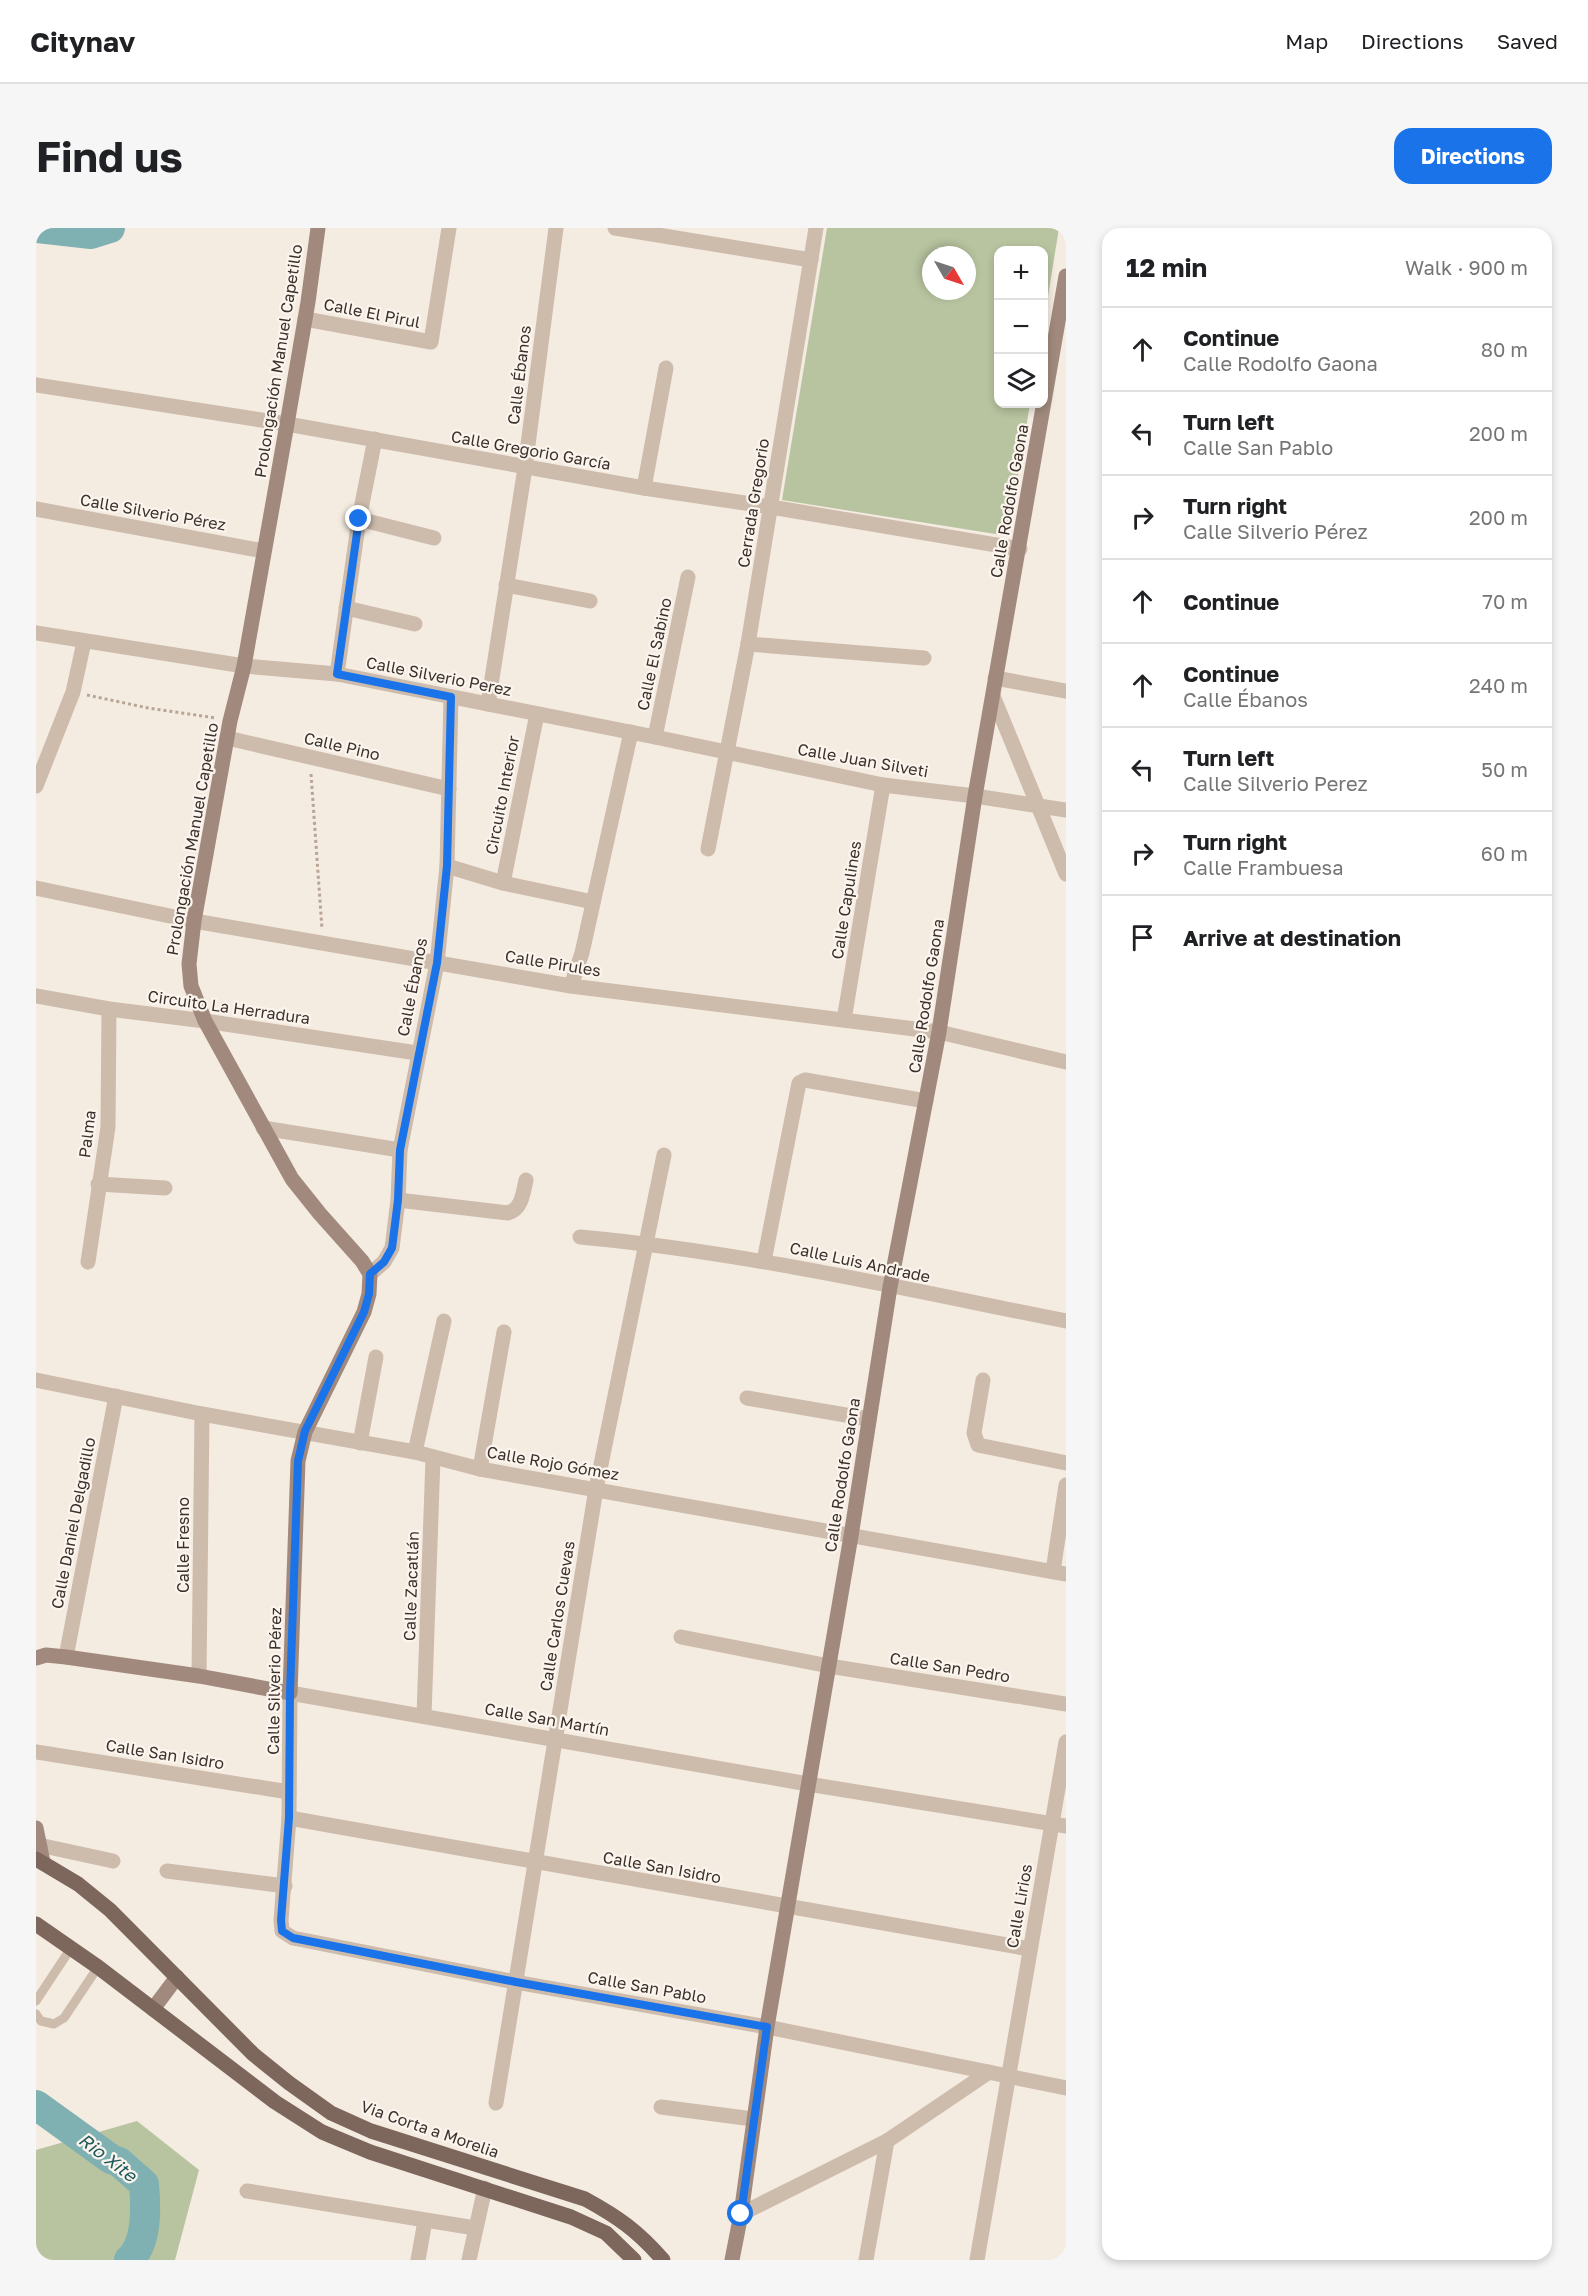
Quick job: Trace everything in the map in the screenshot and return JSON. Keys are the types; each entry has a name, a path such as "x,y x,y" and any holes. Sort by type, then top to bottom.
{"main road":[{"name":"Via Corta a Morelia","path":"39,1855 110,1910 253,2054 331,2113 370,2131 585,2199 617,2216 646,2240 663,2260"},
{"path":"36,1924 98,1967 275,2102 322,2132 370,2152 571,2217 606,2233 634,2260"}],"street":[{"name":"Prolongación Manuel Capetillo","path":"318,228 287,424 244,666 230,720 194,921 189,964 191,987 205,1021 292,1179 362,1261 370,1274"},
{"name":"Calle El Pirul","path":"305,319 431,342 449,228"},
{"name":"Calle Ébanos","path":"488,704 525,468 556,228"},
{"path":"615,228 811,260"},
{"name":"Cerrada Gregorio","path":"708,849 725,752 748,644 816,228"},
{"name":"Calle Rodolfo Gaona","path":"732,2260 741,2214 767,2027 851,1536 890,1287 939,1032 975,796 1064,300 1066,276"},
{"path":"644,488 666,368"},
{"name":"Calle Gregorio García","path":"36,385 287,424 525,468 1020,549"},
{"path":"337,674 359,519 375,439"},
{"name":"Calle Silverio Pérez","path":"36,509 264,550"},
{"path":"359,519 434,538"},
{"name":"Calle El Sabino","path":"655,737 688,577"},
{"path":"506,585 590,601"},
{"path":"346,608 415,624"},
{"name":"Calle Silverio Perez","path":"36,633 244,666 337,674 655,737"},
{"path":"36,786 73,692 84,642"},
{"path":"748,644 924,658"},
{"path":"995,678 1066,691"},
{"name":"Calle Rodolfo Gaona","path":"993,696 1066,874"},
{"name":"Calle Ébanos","path":"370,1274 384,1262 392,1248 398,1200 400,1150 417,1053 437,963 447,866 451,697"},
{"name":"Circuito Interior","path":"503,883 537,714"},
{"path":"571,986 582,952 631,732"},
{"name":"Calle Juan Silveti","path":"655,737 883,785 1066,810"},
{"name":"Calle Pino","path":"227,738 449,789"},
{"name":"Calle Capulines","path":"844,1020 883,785"},
{"path":"447,866 503,883 593,902"},
{"name":"Calle Pirules","path":"36,888 194,921 571,986 939,1032 1066,1062"},
{"name":"Circuito La Herradura","path":"36,996 109,1009 417,1053"},
{"name":"Palma","path":"88,1262 108,1127 109,1009"},
{"path":"764,1260 799,1083 805,1080 926,1101"},
{"path":"263,1128 400,1150"},
{"name":"Calle Carlos Cuevas","path":"496,2103 596,1489 664,1155"},
{"path":"398,1200 508,1213 515,1211 519,1206 526,1180"},
{"path":"98,1184 165,1188"},
{"name":"Calle Luis Andrade","path":"580,1237 646,1243 764,1260 1066,1321"},
{"path":"305,1431 364,1312 369,1294 370,1274"},
{"path":"415,1452 444,1321"},
{"path":"480,1468 504,1332"},
{"path":"360,1443 376,1357"},
{"name":"Calle Rojo Gómez","path":"36,1380 202,1414 415,1452 480,1468 1059,1572"},
{"path":"983,1380 974,1433 978,1445 1066,1463"},
{"name":"Calle Daniel Delgadillo","path":"66,1657 116,1396"},
{"path":"747,1398 869,1419"},
{"name":"Calle Fresno","path":"199,1676 202,1414"},
{"name":"Calle Silverio Pérez","path":"282,1931 289,1818 290,1693 298,1461 305,1431"},
{"name":"Calle Zacatlán","path":"424,1716 433,1458"},
{"path":"1059,1572 1066,1485"},
{"name":"Calle San Pedro","path":"681,1637 829,1666 1066,1704"},
{"name":"Calle San Martín","path":"36,1658 46,1655 66,1657 199,1676 808,1784 1059,1825"},
{"name":"Calle Lirios","path":"977,2260 1030,1949 1059,1825 1066,1742"},
{"name":"Calle San Isidro","path":"36,1752 289,1792"},
{"name":"Calle San Isidro","path":"289,1818 1030,1949"},
{"path":"36,1828 39,1855 113,1861"},
{"path":"166,1871 285,1886"},
{"name":"Calle San Pablo","path":"282,1931 293,1938 516,1982 767,2027 1066,2088"},
{"path":"153,2010 177,1977"},
{"path":"741,2214 887,2141 989,2072"},
{"path":"661,2107 753,2119"},
{"path":"866,2260 887,2141"},
{"path":"469,2260 485,2188"},
{"path":"247,2191 476,2228"},
{"path":"418,2260 425,2221"}],"lane":[{"path":"36,2001 70,1948"},
{"path":"36,2014 41,2021 54,2024 64,2018 98,1967"}],"path":[{"path":"73,692 148,708 230,720"},
{"path":"310,757 323,942"}],"green space":[{"path":"827,228 1059,228 1048,296 1048,246 994,246 994,408 1029,408 1008,536 782,500"},
{"path":"137,2121 199,2170 175,2260 36,2260 36,2150"}],"waterway":[{"name":"Rio Xite","path":"36,228 91,234 110,228"},
{"name":"Rio Xite","path":"36,2105 111,2159 119,2162 144,2184 143,2235 135,2253 129,2260"}],"route":[{"path":"359,519 337,674 451,697 447,866 437,963 417,1053 400,1150 398,1200 392,1248 384,1262 370,1274 369,1294 364,1312 305,1431 298,1461 290,1693 289,1818 282,1931 293,1938 516,1982 767,2027 741,2214"}]}
